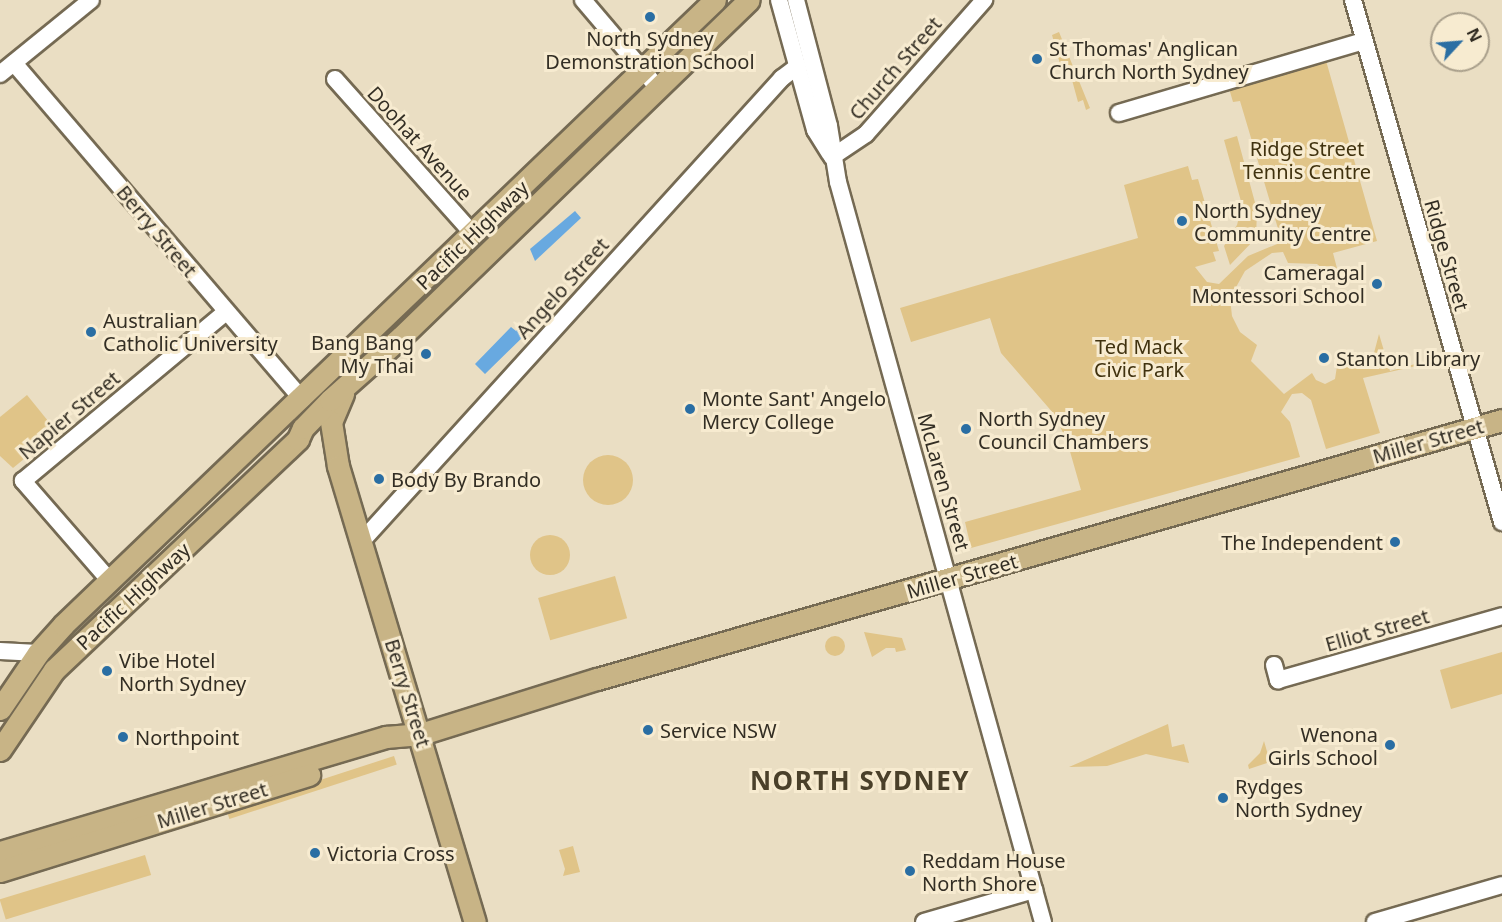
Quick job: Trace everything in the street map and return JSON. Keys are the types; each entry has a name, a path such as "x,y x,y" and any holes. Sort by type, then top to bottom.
{"main road":[{"name":"Pacific Highway","path":"0,709 38,653 110,581 715,0"},
{"name":"Pacific Highway","path":"0,750 54,670 298,439 303,428 749,0"},
{"name":"Berry Street","path":"349,384 331,422 338,466 421,734 475,922"},
{"name":"Miller Street","path":"0,852 386,737 421,734 1502,420"},
{"name":"Pacific Highway","path":"228,469 258,459 285,434 303,428"},
{"name":"Berry Street","path":"303,428 313,433 338,466"},
{"name":"Miller Street","path":"0,871 397,748 421,734"}],"street":[{"path":"0,74 91,0"},
{"path":"583,0 657,87"},
{"name":"McLaren Street","path":"779,0 815,130 832,157"},
{"name":"McLaren Street","path":"796,0 829,126 832,157 1043,922"},
{"name":"Church Street","path":"832,157 866,134 984,0"},
{"name":"Ridge Street","path":"1353,0 1502,522"},
{"path":"1119,113 1364,41"},
{"name":"Berry Street","path":"14,63 302,399"},
{"name":"Angelo Street","path":"361,542 759,104 798,66"},
{"name":"Doohat Avenue","path":"335,79 473,234"},
{"name":"Napier Street","path":"110,581 23,481 226,312"},
{"name":"Elliot Street","path":"1274,665 1278,680 1502,616"},
{"path":"0,651 38,653"},
{"path":"1375,922 1502,885"},
{"path":"924,922 1034,890"}],"green space":[{"path":"1059,32 1090,108 1086,110 1083,100 1078,102 1072,80 1065,82 1052,35"},
{"name":"Ted Mack Civic Park","path":"1325,57 1377,241 1333,253 1338,272 1329,274 1317,264 1288,263 1283,252 1272,253 1245,271 1235,289 1229,289 1232,316 1240,332 1257,345 1251,361 1284,394 1312,373 1316,380 1325,384 1335,379 1337,366 1370,368 1379,334 1390,371 1433,359 1434,362 1363,378 1380,433 1326,449 1311,400 1302,393 1292,394 1281,412 1290,422 1300,457 971,548 965,522 1081,490 1067,441 1054,414 1001,353 990,318 911,342 900,308 1138,238 1124,185 1188,166 1192,180 1198,179 1219,251 1213,252 1216,261 1195,267 1207,282 1219,284 1248,256 1282,242 1240,101 1233,102 1228,85"},
{"path":"1237,136 1257,210 1256,238 1230,265 1224,246 1237,225 1242,205 1224,140"},
{"path":"27,395 57,432 13,468 0,456 0,417"},
{"path":"603,455 613,455 626,462 633,475 633,485 626,498 613,505 603,505 594,501 587,494 583,485 583,475 587,466 594,459"},
{"path":"550,535 558,536 564,541 569,547 569,563 564,569 558,574 550,575 542,574 536,569 531,563 530,555 531,547 536,541 542,536"},
{"path":"615,576 627,618 550,640 538,598"},
{"path":"864,632 902,638 906,650 896,652 895,648 886,648 872,657"},
{"path":"835,636 842,639 845,646 842,653 835,656 828,653 825,646 828,639"},
{"path":"1502,652 1502,694 1451,709 1440,670"},
{"path":"1168,724 1172,747 1184,744 1189,763 1146,754 1107,766 1069,767"},
{"path":"1264,741 1270,762 1249,769 1248,765 1260,753"},
{"path":"394,756 397,765 229,819 227,810"},
{"path":"573,846 580,872 563,876 565,869 559,850"},
{"path":"145,855 151,875 6,920 0,899"}],"water":[{"path":"575,211 581,218 535,261 530,249"},
{"path":"523,324 529,331 485,374 475,364 511,327 516,331"}],"place":[{"name":"North Sydney Demonstration School","path":"650,17"},
{"name":"St Thomas' Anglican Church North Sydney","path":"1037,59"},
{"name":"North Sydney Community Centre","path":"1182,221"},
{"name":"Cameragal Montessori School","path":"1377,284"},
{"name":"Australian Catholic University","path":"91,332"},
{"name":"Bang Bang My Thai","path":"426,354"},
{"name":"Stanton Library","path":"1324,358"},
{"name":"Monte Sant' Angelo Mercy College","path":"690,409"},
{"name":"North Sydney Council Chambers","path":"966,429"},
{"name":"Body By Brando","path":"379,479"},
{"name":"The Independent","path":"1395,542"},
{"name":"Vibe Hotel North Sydney","path":"107,671"},
{"name":"Service NSW","path":"648,730"},
{"name":"Northpoint","path":"123,737"},
{"name":"Wenona Girls School","path":"1390,745"},
{"name":"Rydges North Sydney","path":"1223,798"},
{"name":"Victoria Cross","path":"315,853"},
{"name":"Reddam House North Shore","path":"910,871"}],"district":[{"name":"NORTH SYDNEY","path":"860,781"}],"park label":[{"name":"Ridge Street Tennis Centre","path":"1307,160"}]}
